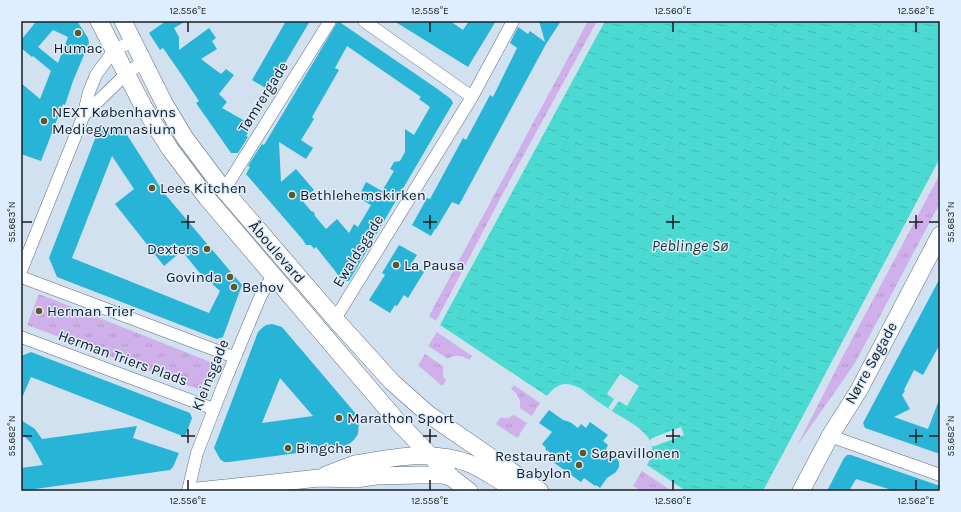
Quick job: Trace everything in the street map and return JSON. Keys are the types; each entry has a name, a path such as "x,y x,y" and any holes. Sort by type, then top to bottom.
{"street":[{"name":"Åboulevard","path":"99,21 143,106 182,166 207,198 399,423 452,478 469,491"},
{"name":"Åboulevard","path":"124,21 167,109 185,138 224,190 335,319 392,382 416,404 475,447 540,491"},
{"name":"Tømrergade","path":"224,190 330,21"},
{"path":"364,21 472,97"},
{"name":"Ewaldsgade","path":"335,319 472,97 513,21"},
{"path":"21,271 83,117 89,92 96,75 114,50 133,41"},
{"path":"83,117 126,74 143,62"},
{"name":"Nørre Søgade","path":"801,490 830,436 858,390 940,235"},
{"name":"Kleinsgade","path":"188,491 198,453 234,357 261,295 273,276"},
{"path":"21,277 234,357"},
{"name":"Herman Triers Plads","path":"21,337 214,409"},
{"path":"830,436 940,475"},
{"path":"319,478 355,464 404,457 430,456 452,458 469,464 519,491"},
{"path":"197,491 266,487 319,478 356,479 376,476 443,475 452,478"}],"green space":[{"path":"588,21 597,21 509,182 436,321 429,316"},
{"path":"940,174 940,203 855,363 797,446 843,356"},
{"path":"39,294 213,363 203,391 27,325"},
{"path":"437,332 472,356 469,360 458,356 453,356 448,359 428,346"},
{"path":"425,354 443,366 443,376 446,381 442,386 418,365"},
{"path":"514,385 540,403 532,416 520,408 518,397 511,389"},
{"path":"514,415 527,423 517,438 496,424 500,418 508,418"},
{"path":"642,471 669,489 668,491 641,491 633,486"}],"water":[{"name":"Peblinge Sø","path":"605,21 940,21 940,158 763,491 686,491 647,465 651,455 651,442 634,424 615,413 580,388 570,384 562,384 558,386 547,396 440,325"}],"pier":[{"path":"620,374 639,386 627,406 619,401 612,411 608,408 614,399 607,394"},
{"path":"681,427 684,435 652,446 650,440 652,438"}],"building":[{"path":"31,21 77,21 88,38 89,43 41,161 21,154 21,83 40,99 51,71 21,48 21,40 35,23","holes":["53,30 68,37 58,63 38,47"]},
{"path":"166,21 186,21 174,28 179,37 179,50 209,28 216,38 212,41 217,49 201,59 221,74 226,69 234,75 219,94 227,102 222,108 252,125 246,136 248,137 238,153 231,153 196,103 199,101 179,71 163,48 160,50 149,33"},
{"path":"286,21 310,21 269,90 252,80"},
{"path":"338,21 436,88 451,99 453,103 349,281 343,281 316,247 314,249 311,245 306,245 246,174 250,167 248,166 249,164 262,144 264,145","holes":["347,46 421,97 419,99 430,107 414,135 405,129 405,152 400,161 394,162 390,169 394,171 382,191 366,182 358,198 371,205 358,227 354,224 349,233 337,219 326,229 315,216 314,212 311,211 302,200 314,190 296,169 281,182 279,142 306,159 313,148 301,140 314,119 312,117 339,70 335,68"]},
{"path":"394,21 450,21 463,30 469,21 496,21 468,67"},
{"path":"539,21 561,21 546,44 459,205 452,202 431,236 412,225 427,198 430,199 463,138 466,140 490,95 493,97 517,48 510,43 518,27 528,34 530,31 545,42"},
{"path":"103,127 122,127 164,193 242,285 223,337 217,339 57,277 49,258 98,131","holes":["112,156 134,189 115,204 164,266 182,251 199,272 220,291 209,313 72,258"]},
{"path":"399,245 417,255 411,264 424,272 408,298 404,295 397,306 395,305 390,313 369,300 385,275 382,273"},
{"path":"940,278 940,344 923,375 914,370 904,390 905,391 902,395 910,409 894,417 928,429 940,400 940,454 865,428 863,423"},
{"path":"272,324 282,327 356,414 359,421 358,434 349,444 343,447 229,462 224,462 220,459 214,448 258,332 266,325","holes":["280,378 313,416 262,423"]},
{"path":"31,352 190,413 192,418 185,437 31,377 21,400 21,356"},
{"name":"Søpavillonen","path":"549,410 578,428 581,424 586,428 590,422 608,435 603,441 608,445 606,449 616,457 619,462 619,467 616,472 607,478 600,488 584,478 581,482 553,462 556,457 545,449 546,448 542,444 552,432 539,423"},
{"path":"21,420 35,429 42,439 137,426 133,438 179,453 173,467 170,470 21,491 21,468 43,465 31,443 21,433"},
{"path":"847,455 851,455 940,486 940,491 895,491 856,479 849,491 827,491"}],"place":[{"name":"Humac","path":"78,33"},
{"name":"NEXT Københavns Mediegymnasium","path":"44,121"},
{"name":"Lees Kitchen","path":"152,188"},
{"name":"Bethlehemskirken","path":"292,195"},
{"name":"Dexters","path":"207,249"},
{"name":"La Pausa","path":"396,265"},
{"name":"Govinda","path":"230,277"},
{"name":"Behov","path":"234,287"},
{"name":"Herman Trier","path":"39,311"},
{"name":"Marathon Sport","path":"339,418"},
{"name":"Bingcha","path":"288,448"},
{"name":"Søpavillonen","path":"583,453"},
{"name":"Restaurant Babylon","path":"579,465"}]}
